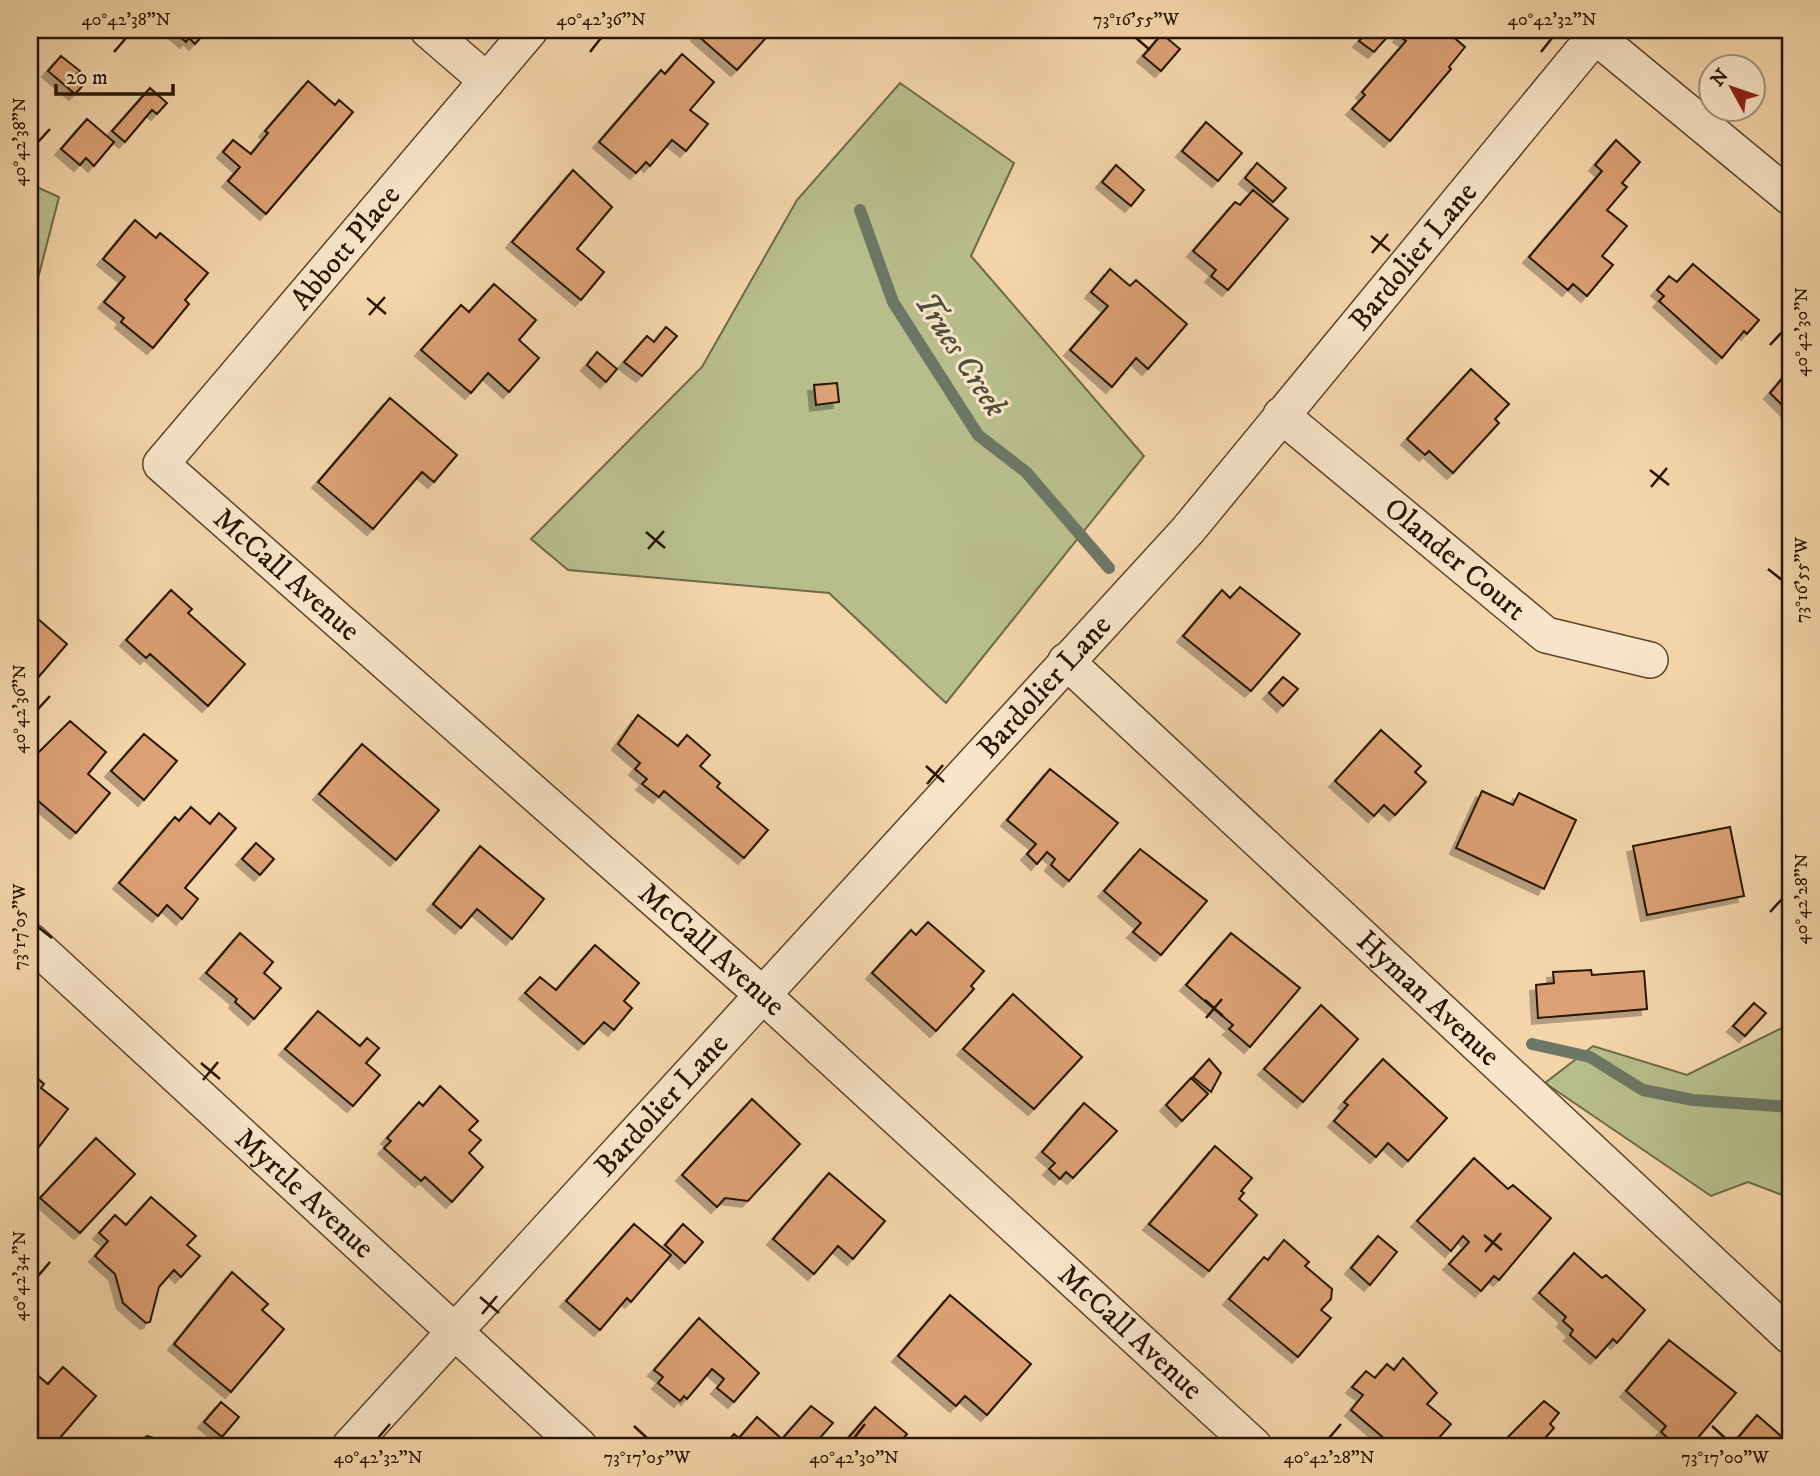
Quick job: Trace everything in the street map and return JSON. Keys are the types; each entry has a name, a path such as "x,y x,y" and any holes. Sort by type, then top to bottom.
{"street":[{"path":"428,30 487,80"},
{"name":"Abbott Place","path":"161,464 530,30"},
{"path":"1594,32 1790,197"},
{"name":"Bardolier Lane","path":"350,1446 1188,530 1594,32"},
{"name":"Olander Court","path":"1281,415 1546,635 1650,660"},
{"name":"McCall Avenue","path":"161,464 764,996 1254,1446"},
{"name":"Hyman Avenue","path":"1066,661 1790,1336"},
{"name":"Myrtle Avenue","path":"30,941 579,1446"}],"green space":[{"path":"900,83 1014,163 971,256 1144,456 946,703 829,593 568,570 531,539 702,367 797,200"},
{"path":"30,184 59,197 36,286 30,292"},
{"path":"1790,1024 1790,1198 1748,1182 1711,1196 1545,1083 1593,1046 1687,1075"}],"building":[{"path":"172,30 201,30 205,33 195,44 189,38 186,42"},
{"path":"702,30 773,30 737,70 697,35"},
{"path":"1369,30 1384,30 1389,35 1374,52 1359,41"},
{"path":"1405,30 1445,30 1465,47 1449,67 1451,69 1390,141 1352,109 1365,95 1362,92 1406,41 1399,36"},
{"path":"1162,34 1180,49 1161,71 1143,56"},
{"path":"682,54 714,82 690,110 708,124 686,151 672,140 650,166 646,162 636,173 599,142 661,70 665,74"},
{"path":"61,56 80,71 77,74 86,82 75,94 48,71"},
{"path":"308,81 335,105 339,100 353,112 266,214 228,181 240,167 223,152 233,140 251,154 268,133 265,131"},
{"path":"150,88 167,103 157,114 152,110 125,142 112,131"},
{"path":"87,119 114,142 94,166 86,158 80,165 61,149"},
{"path":"1206,122 1242,153 1218,181 1182,151"},
{"path":"1616,140 1640,162 1622,183 1627,187 1607,210 1627,226 1602,256 1613,265 1587,296 1573,284 1568,290 1529,257 1602,171 1595,165"},
{"path":"1257,163 1286,188 1273,202 1245,178"},
{"path":"1116,165 1144,190 1131,206 1102,182"},
{"path":"573,170 612,207 577,249 604,272 581,300 512,242"},
{"path":"1253,190 1288,219 1228,290 1211,276 1216,270 1193,251 1235,202 1240,205"},
{"path":"135,220 156,238 160,233 208,273 185,300 189,304 153,348 121,322 124,318 104,302 125,277 103,259"},
{"path":"1693,264 1759,320 1747,334 1744,331 1722,358 1659,301 1664,296 1657,290 1669,276 1677,282"},
{"path":"1110,269 1130,286 1136,280 1187,324 1148,369 1136,358 1112,387 1070,350 1108,306 1091,292"},
{"path":"494,284 536,320 519,340 539,358 509,392 488,373 471,393 421,350 461,305 469,312"},
{"path":"666,327 677,336 642,376 624,362 647,336 654,342"},
{"path":"597,352 617,369 606,382 587,365"},
{"path":"1471,369 1509,404 1495,419 1499,423 1453,473 1429,451 1425,455 1407,439"},
{"path":"1790,369 1790,413 1770,393"},
{"path":"837,383 839,402 816,405 814,385"},
{"path":"390,398 457,455 434,482 422,472 373,529 318,482"},
{"path":"1240,587 1300,634 1251,691 1183,636 1222,590 1230,598"},
{"path":"171,590 192,609 188,613 245,664 208,706 150,654 146,658 126,640"},
{"path":"30,612 67,644 30,687"},
{"path":"1283,677 1298,689 1283,706 1269,693"},
{"path":"638,715 678,746 687,735 710,755 700,766 720,783 717,787 768,830 744,858 664,791 659,797 642,784 647,779 635,769 640,763 618,744"},
{"path":"70,721 106,752 88,774 110,793 76,833 30,794 30,754 34,757"},
{"path":"1381,730 1421,766 1415,772 1426,782 1395,815 1384,805 1374,816 1335,781"},
{"path":"144,734 177,761 144,800 111,771"},
{"path":"362,744 439,810 396,860 319,794"},
{"path":"1050,769 1118,823 1069,881 1051,865 1055,859 1047,852 1037,864 1027,854 1036,844 1007,820"},
{"path":"1482,791 1513,805 1519,793 1576,820 1544,889 1456,848"},
{"path":"191,807 210,824 219,813 236,828 185,888 198,899 182,919 167,905 158,916 119,883 175,817 179,821"},
{"path":"1730,827 1744,896 1647,915 1633,846"},
{"path":"256,843 274,859 260,875 242,859"},
{"path":"480,846 544,899 512,939 477,909 461,928 433,904"},
{"path":"1140,849 1207,901 1161,955 1133,932 1141,923 1104,891"},
{"path":"928,922 984,971 971,986 974,989 936,1031 872,973 911,930 916,935"},
{"path":"240,933 273,962 264,973 281,988 254,1019 235,1002 237,999 206,973"},
{"path":"1231,933 1300,988 1250,1047 1229,1029 1233,1025 1186,985"},
{"path":"595,945 639,983 624,1001 632,1008 614,1030 604,1022 584,1044 525,993 540,977 556,990"},
{"path":"1591,970 1592,975 1644,971 1647,1009 1538,1018 1536,985 1554,983 1553,972"},
{"path":"1013,994 1082,1057 1034,1109 963,1049"},
{"path":"1754,1003 1766,1013 1745,1036 1733,1026"},
{"path":"1321,1005 1358,1039 1303,1102 1264,1069"},
{"path":"318,1011 360,1046 367,1038 379,1048 366,1063 380,1075 353,1106 285,1049"},
{"path":"1209,1059 1221,1073 1211,1092 1193,1077"},
{"path":"1383,1059 1447,1118 1408,1161 1388,1143 1376,1157 1334,1121 1348,1105 1344,1102"},
{"path":"30,1072 44,1084 41,1088 68,1109 38,1148 30,1142"},
{"path":"1191,1078 1208,1094 1182,1121 1166,1105"},
{"path":"440,1086 478,1121 469,1130 481,1140 469,1153 483,1167 452,1202 425,1177 421,1181 384,1148 391,1141 387,1138 419,1102 423,1106"},
{"path":"752,1099 800,1144 748,1201 725,1198 717,1207 682,1175"},
{"path":"1084,1103 1117,1131 1073,1178 1066,1172 1060,1179 1049,1169 1055,1163 1042,1152"},
{"path":"96,1138 135,1174 80,1233 40,1198"},
{"path":"1215,1146 1252,1178 1241,1191 1244,1193 1239,1199 1257,1215 1209,1271 1149,1224"},
{"path":"1474,1158 1508,1189 1513,1185 1551,1218 1499,1280 1494,1276 1481,1291 1449,1264 1469,1242 1463,1236 1451,1251 1417,1221"},
{"path":"829,1173 885,1221 853,1259 838,1246 814,1274 773,1239"},
{"path":"151,1197 196,1236 187,1245 200,1256 181,1277 174,1270 159,1287 150,1322 146,1323 123,1303 115,1274 95,1256 108,1241 99,1233 115,1215 126,1225"},
{"path":"634,1224 671,1255 631,1302 627,1298 600,1330 566,1301"},
{"path":"683,1224 703,1242 685,1263 665,1245"},
{"path":"1378,1236 1397,1252 1370,1285 1351,1268"},
{"path":"1284,1240 1309,1262 1305,1266 1332,1289 1331,1299 1321,1310 1331,1318 1298,1357 1229,1299 1264,1257 1268,1260"},
{"path":"1574,1253 1602,1278 1606,1275 1645,1310 1617,1343 1613,1339 1596,1358 1570,1335 1573,1330 1563,1321 1566,1317 1539,1293"},
{"path":"232,1272 268,1304 262,1310 284,1329 231,1392 174,1344"},
{"path":"950,1295 1031,1364 987,1415 965,1396 956,1406 898,1356"},
{"path":"699,1318 759,1373 734,1402 717,1388 724,1379 712,1369 687,1399 684,1396 680,1401 658,1383 663,1377 654,1370"},
{"path":"1669,1340 1736,1393 1691,1446 1677,1446 1661,1432 1666,1426 1626,1391"},
{"path":"1403,1358 1437,1393 1427,1404 1451,1424 1432,1446 1393,1446 1351,1410 1363,1395 1352,1387 1366,1371 1375,1378 1387,1364 1394,1370"},
{"path":"63,1367 96,1396 53,1446 48,1446 30,1431 30,1369 48,1384"},
{"path":"1544,1401 1559,1413 1550,1424 1554,1428 1538,1446 1499,1446"},
{"path":"221,1402 239,1417 222,1437 204,1422"},
{"path":"811,1406 833,1423 813,1446 723,1446 734,1434 739,1438 757,1417 782,1439"},
{"path":"875,1407 907,1434 897,1446 860,1446 849,1437"},
{"path":"1757,1415 1790,1444 1790,1446 1731,1446"},
{"path":"147,1436 157,1439 158,1446 134,1446"}],"waterway":[{"name":"Trues Creek","path":"860,210 893,302 978,435 1026,472 1109,568"},
{"name":"Trues Creek","path":"1532,1044 1590,1057 1643,1090 1693,1100 1790,1107"}]}
